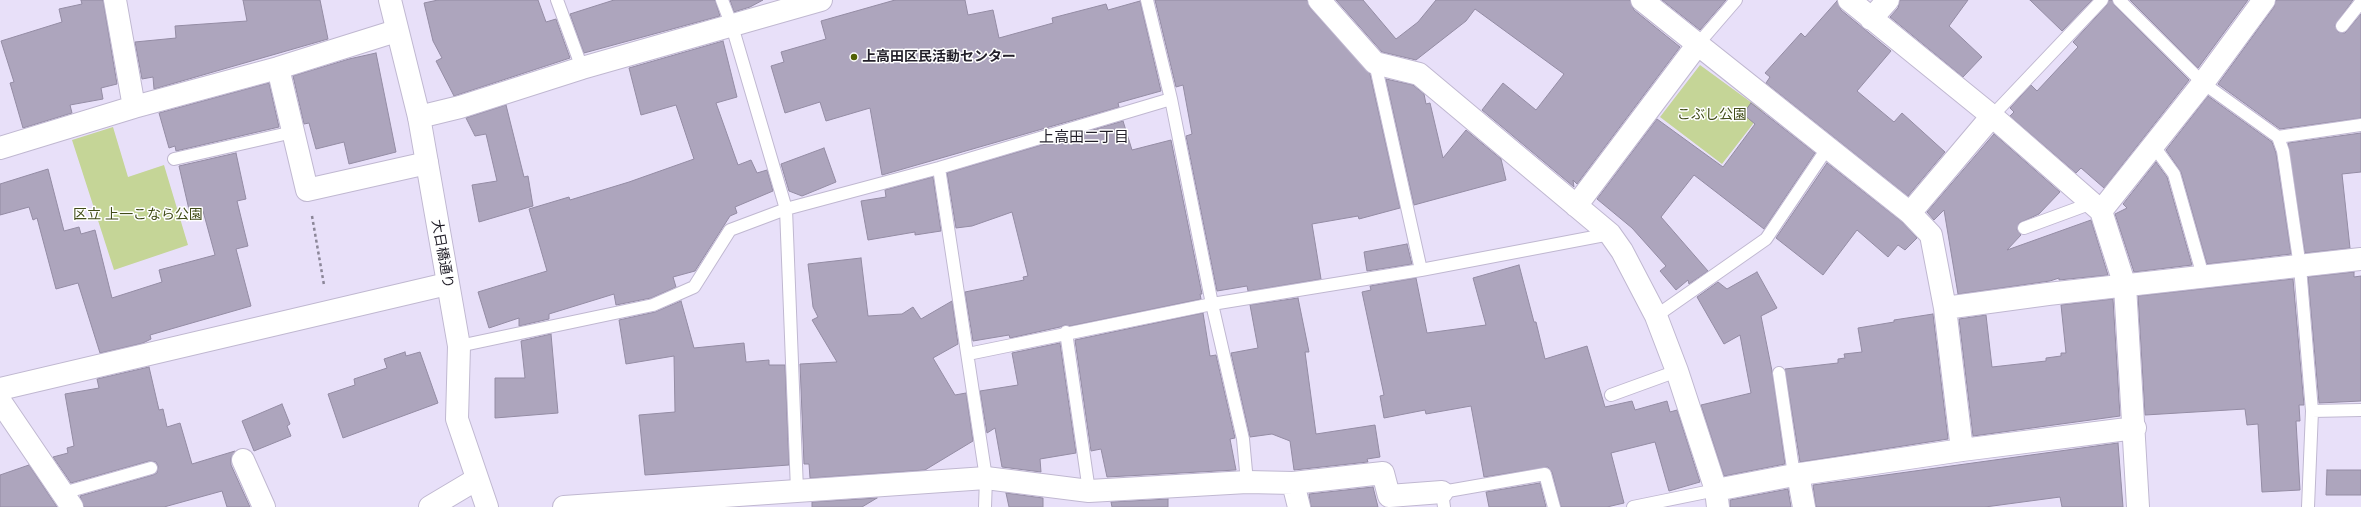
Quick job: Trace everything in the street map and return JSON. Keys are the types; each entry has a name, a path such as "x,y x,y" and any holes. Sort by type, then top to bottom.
{"street":[{"path":"115,0 134,107"},
{"name":"大日橋通り","path":"390,0 396,31 419,116 459,346 457,419 487,507"},
{"path":"419,116 460,107 582,68 821,0"},
{"path":"1319,0 1375,63 1419,74 1610,234 1622,250 1656,316 1677,372 1717,499 1796,475 1962,450 2135,428"},
{"path":"1642,0 1910,213 1931,235 1946,308 1962,450"},
{"path":"1849,0 1992,116 2096,207 2125,286 2135,428 2138,507"},
{"path":"1871,19 1888,0"},
{"path":"2096,207 2153,145 2204,83 2264,0"},
{"path":"0,148 134,107 278,68 396,31"},
{"path":"1576,206 1698,44"},
{"path":"278,68 307,190 427,163"},
{"path":"1910,213 1992,116"},
{"path":"1946,308 2048,294 2361,259"},
{"path":"0,388 117,363 329,311 447,284"},
{"path":"0,401 67,500"},
{"path":"243,460 264,507"},
{"path":"564,507 986,478 1090,499 1247,482 1293,483 1383,473 1389,496 1443,500"},
{"path":"1796,475 1804,507"},
{"path":"430,507 477,479"},
{"path":"1293,483 1299,507"}],"lane":[{"path":"557,0 582,68"},
{"path":"722,0 732,26 786,209 797,490"},
{"path":"1147,0 1171,99 1212,304 1243,439 1247,482"},
{"path":"1698,44 1736,0"},
{"path":"2119,0 2204,83 2278,137 2283,151 2300,267 2312,411 2308,507"},
{"path":"1992,116 2099,1"},
{"path":"2342,26 2361,2"},
{"path":"1375,63 1421,270"},
{"path":"459,346 653,305 694,287 730,230 786,209 939,168 1171,99"},
{"path":"2278,137 2361,125"},
{"path":"174,159 293,132"},
{"path":"2153,145 2174,174 2203,276"},
{"path":"1656,316 1766,239 1828,147"},
{"path":"939,168 986,478 985,507"},
{"path":"2024,228 2096,207"},
{"path":"968,354 1066,332 1212,304 1421,270 1610,234"},
{"path":"1066,332 1090,499"},
{"path":"1611,395 1677,372"},
{"path":"1778,372 1796,475"},
{"path":"2312,411 2361,410"},
{"path":"67,500 151,468"},
{"path":"1443,500 1545,474 1554,507"},
{"path":"1633,507 1717,499"}],"path":[{"path":"307,190 329,311"}],"green space":[{"name":"こぶし公園","path":"1700,65 1763,111 1722,164 1660,117"},
{"name":"区立 上一こなら公園","path":"113,127 128,177 164,165 188,245 114,270 72,140"}],"building":[{"path":"81,0 103,0 117,84 101,88 103,99 70,105 72,113 23,128 10,83 14,82 1,41 62,22 59,9 82,4"},
{"path":"243,0 320,0 328,39 154,89 153,77 142,79 135,42 176,38 175,26 247,21"},
{"path":"438,0 538,0 546,22 556,19 570,58 454,96 436,61 442,58 433,41 424,3"},
{"path":"614,0 715,0 720,16 584,53 570,14"},
{"path":"730,0 763,0 750,7 734,12"},
{"path":"895,0 965,0 968,15 993,10 999,38 1053,23 1052,18 1106,4 1108,10 1140,1 1161,91 1118,103 1119,107 882,175 870,108 826,121 820,102 785,113 771,66 784,62 781,52 826,39 821,21"},
{"path":"1155,0 1307,0 1310,8 1370,74 1400,208 1359,219 1358,216 1312,224 1321,279 1248,291 1247,286 1217,291 1186,136 1192,134 1183,85 1176,87"},
{"path":"1336,0 1363,0 1396,39 1418,22 1436,0 1630,0 1634,10 1680,47 1577,184 1573,180 1574,187 1482,110 1503,83 1536,110 1564,74 1475,9 1466,21 1416,60 1382,52"},
{"path":"1662,0 1726,0 1700,30"},
{"path":"1900,0 1968,0 1949,26 1982,57 1963,77 1890,17 1898,8"},
{"path":"2030,0 2092,0 2062,31"},
{"path":"2109,0 2112,0 2114,5 2189,80 2104,188 2081,168 2076,173 2010,116 2014,112 2010,108 2031,85 2037,91 2078,47 2073,42 2107,5"},
{"path":"2130,0 2248,0 2198,68"},
{"path":"2276,0 2353,0 2335,25 2338,32 2345,33 2361,14 2361,118 2280,129 2218,84 2274,7"},
{"path":"1837,1 1841,10 1891,51 1857,91 1894,122 1902,113 1945,152 1908,196 1766,83 1770,77 1765,73 1801,33 1805,37"},
{"path":"723,41 737,97 716,103 738,165 751,160 757,173 767,170 773,191 735,207 737,213 730,216 695,271 673,277 676,287 651,298 616,305 614,294 549,314 549,319 519,326 519,318 489,328 478,292 547,271 529,209 569,197 570,200 629,182 694,159 676,105 641,115 629,68"},
{"path":"376,53 396,152 349,164 344,142 316,149 309,123 304,124 293,76 349,59"},
{"path":"1386,79 1413,85 1424,94 1426,104 1430,103 1443,158 1466,130 1501,159 1506,180 1414,205"},
{"path":"269,83 279,127 176,151 175,146 169,148 159,113"},
{"path":"2208,96 2272,142 2276,153 2291,254 2207,264 2181,172 2166,150"},
{"path":"1751,103 1815,153 1764,229 1694,175 1661,217 1708,271 1689,284 1688,280 1676,290 1660,271 1666,266 1632,228 1597,199 1657,119 1723,167 1755,124 1743,114"},
{"path":"506,105 524,177 528,176 533,206 479,222 472,185 497,181 486,134 475,136 466,118"},
{"path":"1123,121 1132,150 1171,140 1202,294 1200,294 1201,299 1070,326 1065,325 1010,338 1009,335 973,341 965,292 1024,280 1023,277 1028,276 1012,212 972,226 956,228 947,173"},
{"path":"2361,133 2361,172 2342,174 2350,248 2305,253 2288,143"},
{"path":"1994,134 2060,192 2039,214 2019,223 2017,230 2021,235 2007,250 2091,220 2108,275 2059,280 2059,278 2050,281 1958,294 1944,210 1934,220 1927,212"},
{"path":"824,148 836,182 802,196 789,191 781,164"},
{"path":"236,153 246,199 237,201 248,246 236,249 251,306 150,335 151,339 143,343 100,353 78,283 56,289 37,218 33,220 29,207 0,215 0,184 48,169 64,231 79,227 81,234 95,230 112,298 162,282 159,270 215,255 203,211 190,214 179,166"},
{"path":"2156,162 2167,177 2192,265 2134,272 2115,214 2127,208 2123,204"},
{"path":"1827,163 1902,222 1917,238 1905,250 1898,245 1888,257 1857,230 1823,275 1776,238"},
{"path":"933,177 941,231 915,235 915,232 868,240 861,201 886,197 885,190"},
{"path":"1407,244 1412,264 1367,271 1364,252"},
{"path":"861,258 868,316 902,314 913,307 921,319 952,301 958,344 933,358 955,395 966,393 973,441 925,470 810,478 809,464 804,464 800,364 837,362 812,320 818,317 813,307 808,264"},
{"path":"1519,265 1545,359 1587,346 1605,407 1632,401 1635,410 1667,401 1670,412 1677,410 1700,482 1669,491 1655,442 1611,453 1624,503 1607,507 1561,507 1552,472 1548,467 1484,477 1471,406 1426,414 1425,410 1384,418 1380,396 1384,395 1362,292 1371,290 1370,286 1416,278 1427,333 1486,325 1473,278"},
{"path":"1757,272 1777,308 1761,316 1772,371 1785,464 1724,476 1701,405 1751,393 1740,335 1724,344 1697,297 1718,282 1727,289"},
{"path":"2354,272 2354,277 2361,276 2361,401 2319,403 2308,277"},
{"path":"2293,279 2304,405 2299,405 2300,421 2296,421 2300,490 2262,492 2258,424 2247,425 2245,409 2145,415 2138,296"},
{"path":"1298,298 1309,352 1305,352 1316,434 1375,425 1380,457 1367,459 1368,462 1294,470 1290,441 1272,434 1250,437 1231,353 1258,348 1250,305"},
{"path":"2113,299 2120,416 1973,436 1959,319 1986,315 1992,367 2046,361 2046,358 2061,356 2061,353 2066,353 2061,305"},
{"path":"681,301 694,348 744,343 746,362 769,360 769,365 785,365 789,465 645,475 639,415 675,412 674,356 626,364 619,320 655,312"},
{"path":"1203,313 1210,356 1216,355 1235,438 1230,439 1236,470 1107,477 1101,449 1091,451 1075,340"},
{"path":"1933,314 1948,439 1800,462 1785,369 1838,363 1838,359 1845,358 1844,354 1862,352 1858,328 1894,322 1894,320"},
{"path":"551,334 558,413 495,418 495,378 525,378 521,341"},
{"path":"1060,343 1076,453 1040,459 1041,472 1002,467 995,428 987,433 980,391 1018,385 1012,353"},
{"path":"405,352 406,356 420,352 438,403 343,438 328,394 355,385 354,379 387,368 384,359"},
{"path":"149,367 159,410 163,409 167,427 180,423 192,464 235,451 231,458 231,465 250,507 227,507 222,491 164,507 84,507 80,496 153,475 157,473 158,466 156,462 149,461 71,483 53,457 68,453 67,448 74,446 65,394 99,388 97,379"},
{"path":"282,404 290,424 287,426 291,436 254,451 242,421"},
{"path":"2118,443 2123,507 2062,507 2060,497 1985,507 1816,507 1813,485"},
{"path":"29,465 57,507 0,507 0,475"},
{"path":"2327,470 2361,470 2361,495 2326,495"},
{"path":"1540,483 1546,507 1489,507 1486,492"},
{"path":"1373,487 1378,507 1311,507 1309,494"},
{"path":"1788,489 1791,507 1730,507 1730,500"},
{"path":"1006,493 1043,498 1043,507 1009,507"},
{"path":"877,498 862,507 812,507 812,502"},
{"path":"1168,499 1168,507 1112,507 1111,502"}],"place":[{"name":"上高田区民活動センター","path":"854,57"}],"district":[{"name":"上高田二丁目","path":"1084,138"}]}
